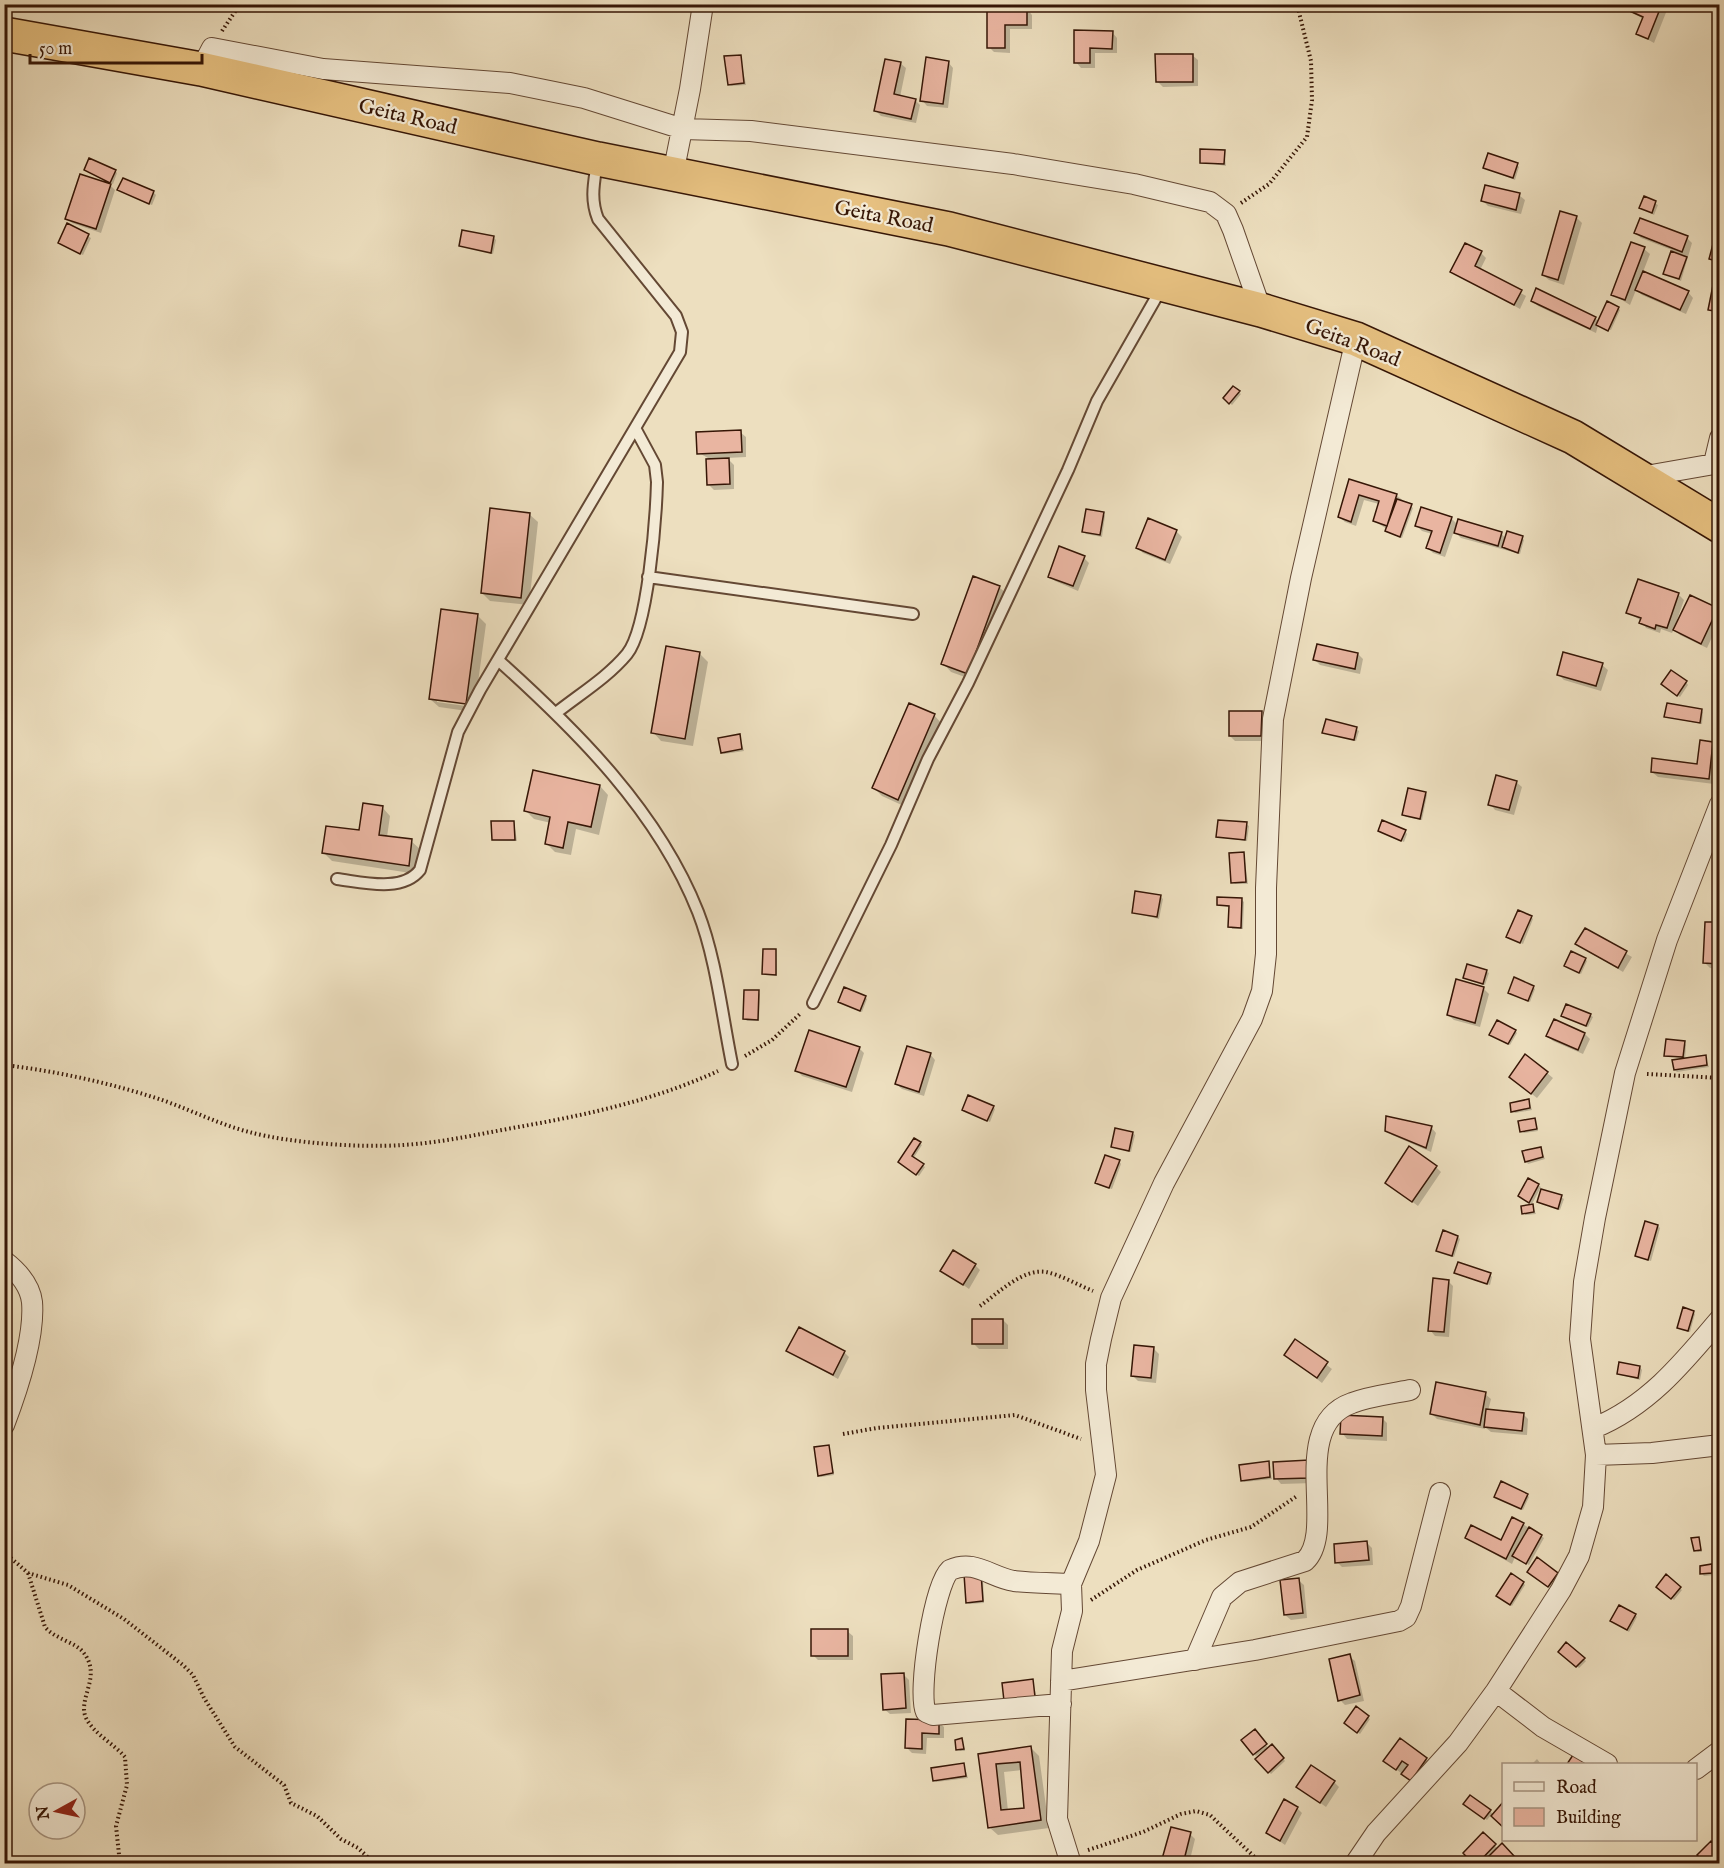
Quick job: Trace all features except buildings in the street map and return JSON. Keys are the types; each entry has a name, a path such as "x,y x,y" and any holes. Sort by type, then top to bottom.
{"highway":[{"name":"Geita Road","path":"4,34 207,59 598,159 949,229 1165,283 1261,310 1356,339 1574,437 1640,477 1716,530"}],"street":[{"path":"673,174 703,4"},
{"path":"207,59 510,83 584,98 682,129 752,131 1013,164 1134,184 1210,202 1226,214 1261,310"},
{"path":"1071,1863 1058,1819 1061,1681 1064,1639 1072,1611 1071,1584 1089,1541 1103,1494 1106,1475 1105,1447 1096,1390 1096,1364 1111,1298 1164,1183 1252,1019 1262,991 1266,954 1266,888 1273,719 1306,555 1356,339"},
{"path":"1640,477 1717,463 1719,438"},
{"path":"1355,1863 1376,1833 1458,1743 1496,1691 1561,1590 1579,1556 1593,1507 1596,1455 1580,1339 1584,1282 1625,1073 1667,940 1719,804"},
{"path":"4,1260 23,1278 32,1301 31,1323 4,1425"},
{"path":"1594,1428 1617,1419 1649,1396 1679,1368 1719,1319"},
{"path":"1195,1660 1222,1597 1240,1582 1305,1561 1313,1553 1317,1539 1318,1446 1335,1412 1351,1403 1410,1390"},
{"path":"1596,1455 1652,1453 1719,1445"},
{"path":"1061,1681 1195,1660 1400,1622 1406,1617 1411,1606 1440,1493"},
{"path":"1061,1704 933,1715 926,1712 923,1702 936,1606 941,1585 950,1570 969,1566 982,1568 1012,1581 1071,1584"},
{"path":"1496,1691 1543,1727 1605,1763"},
{"path":"1697,1768 1719,1751"}],"lane":[{"path":"337,879 375,884 397,882 414,877 420,870 458,732 680,352 682,332 676,316 598,219 593,206 592,192 598,159"},
{"path":"813,1002 891,844 928,759 968,683 1068,470 1097,401 1165,283"},
{"path":"556,713 614,668 628,653 643,621 657,482 654,465 635,428"},
{"path":"648,577 913,614"},
{"path":"498,660 556,713 646,819 676,865 699,914 732,1064"}],"path":[{"path":"207,59 228,20 240,4"},
{"path":"1226,214 1269,184 1307,137 1312,100 1311,61 1297,4"},
{"path":"4,1065 40,1069 158,1099 249,1132 299,1140 399,1146 437,1142 555,1121 625,1105 692,1082 732,1064 772,1040 813,1002"},
{"path":"1625,1073 1719,1078"},
{"path":"980,1306 1013,1282 1037,1272 1046,1272 1111,1298"},
{"path":"843,1434 877,1428 1015,1415 1105,1447"},
{"path":"1072,1611 1137,1570 1266,1519 1316,1484"},
{"path":"4,1552 28,1573 68,1585 160,1644 193,1675 204,1698 235,1747 284,1785 291,1803 317,1816 341,1839 358,1848 372,1861 387,1863"},
{"path":"28,1573 45,1627 51,1634 80,1648 90,1665 90,1686 85,1708 86,1720 125,1757 127,1785 116,1826 120,1863"},
{"path":"1071,1863 1096,1846 1143,1832 1181,1814 1196,1811 1210,1815 1262,1863"}]}
